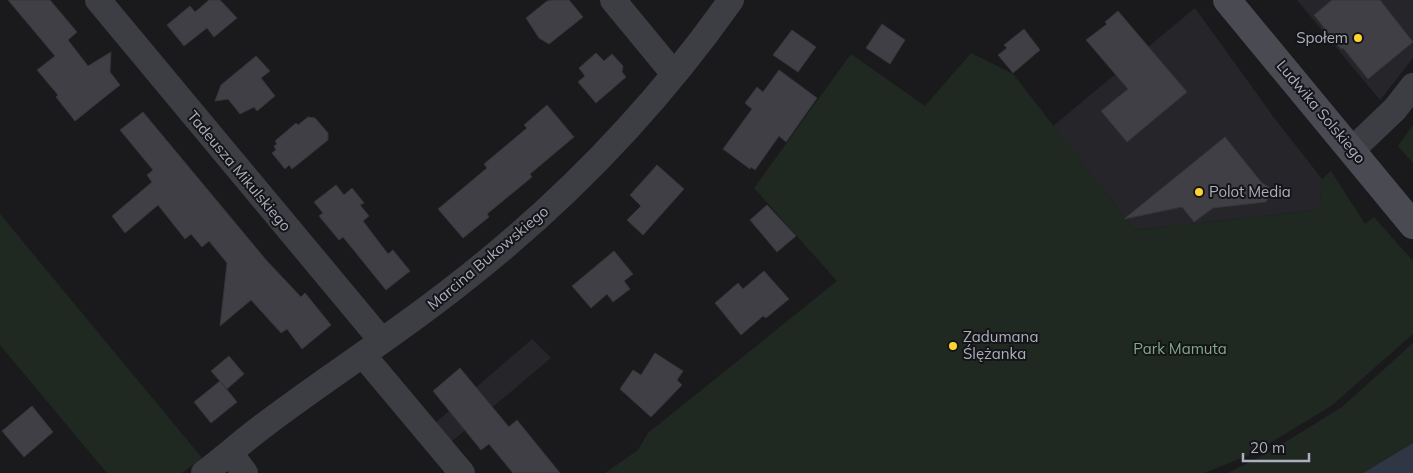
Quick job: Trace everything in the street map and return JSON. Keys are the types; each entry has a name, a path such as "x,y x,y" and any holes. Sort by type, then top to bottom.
{"main road":[{"name":"Ludwika Solskiego","path":"1227,0 1353,149 1413,224"}],"street":[{"name":"Tadeusza Mikulskiego","path":"98,0 373,348 462,473"},
{"path":"613,0 674,74"},
{"name":"Marcina Bukowskiego","path":"204,473 237,463 262,426 457,286 579,181 696,50 731,0"},
{"path":"1353,149 1395,109 1413,86"}],"shaded area":[{"path":"1297,0 1413,0 1413,58 1380,100"},
{"path":"1195,8 1275,119 1322,179 1320,205 1316,210 1135,230 1053,126"},
{"path":"532,339 551,358 450,443 434,424"}],"green space":[{"name":"Park Mamuta","path":"971,53 1013,74 1135,230 1316,210 1320,204 1322,179 1331,171 1365,224 1374,217 1413,261 1413,334 1331,406 1252,454 1204,473 605,473 638,450 648,433 837,281 754,188 851,54 925,106"},
{"path":"1413,125 1413,163 1398,146"},
{"path":"0,214 202,458 182,473 107,473 0,345"},
{"path":"1413,343 1413,443 1363,473 1228,473 1271,451 1342,407"}],"water":[{"path":"1413,443 1413,473 1363,473"}],"building":[{"path":"8,0 50,0 77,32 68,40 88,66 111,52 110,72 120,85 75,121 56,97 58,95 37,70 55,56"},
{"path":"209,0 220,0 237,18 214,37 207,28 184,46 167,25 190,6 195,12"},
{"path":"569,0 583,17 549,44 539,38 526,18 547,1"},
{"name":"Społem","path":"1332,0 1380,0 1413,42 1368,79 1314,15"},
{"path":"1118,11 1187,92 1127,142 1101,111 1128,89 1086,40 1107,24 1105,22"},
{"path":"882,24 905,40 890,64 866,48"},
{"path":"1024,29 1040,50 1013,73 998,55 1007,48 1004,45"},
{"path":"792,30 816,47 798,72 773,55"},
{"path":"596,53 604,61 612,54 623,66 622,72 626,77 596,103 578,82 585,76 579,68"},
{"path":"256,56 270,71 261,78 275,96 257,111 254,107 240,114 228,99 215,101 221,85"},
{"path":"779,70 817,98 786,142 779,136 755,170 751,167 750,169 723,149 752,109 745,103 757,87 763,92"},
{"path":"547,105 574,137 530,174 532,177 487,214 489,217 463,238 438,209 487,168 484,164 527,128 524,125"},
{"path":"143,112 267,261 301,297 305,293 331,325 302,349 287,329 281,333 251,300 220,326 227,263 209,241 202,247 191,234 185,239 158,205 125,233 112,216 152,182 147,175 153,170 120,130"},
{"path":"308,117 315,118 328,133 328,140 292,169 289,165 285,169 272,153 276,150 274,146 277,144 275,141 296,123 298,125"},
{"path":"1225,137 1262,183 1269,187 1270,194 1266,202 1213,208 1194,222 1182,207 1124,219"},
{"path":"657,165 684,189 643,235 627,220 641,206 630,195"},
{"path":"336,185 344,195 352,188 364,203 360,205 369,216 363,221 388,254 393,250 410,271 386,290 343,237 339,240 319,216 323,213 314,202"},
{"path":"767,205 796,236 777,252 750,220"},
{"path":"614,251 633,274 624,281 630,289 613,302 607,294 591,308 572,286"},
{"path":"764,271 789,299 766,318 763,316 741,335 715,303 738,283 743,289"},
{"path":"655,353 683,371 677,380 682,385 651,417 620,389 633,370 641,375"},
{"path":"229,356 244,374 227,389 211,371"},
{"path":"460,368 509,427 517,420 560,473 513,473 489,444 481,450 433,391"},
{"path":"220,381 237,402 211,423 194,402"},
{"path":"32,406 53,432 24,457 2,431"}],"place":[{"name":"Społem","path":"1358,38"},
{"name":"Polot Media","path":"1199,192"},
{"name":"Zadumana Ślężanka","path":"953,346"}]}
